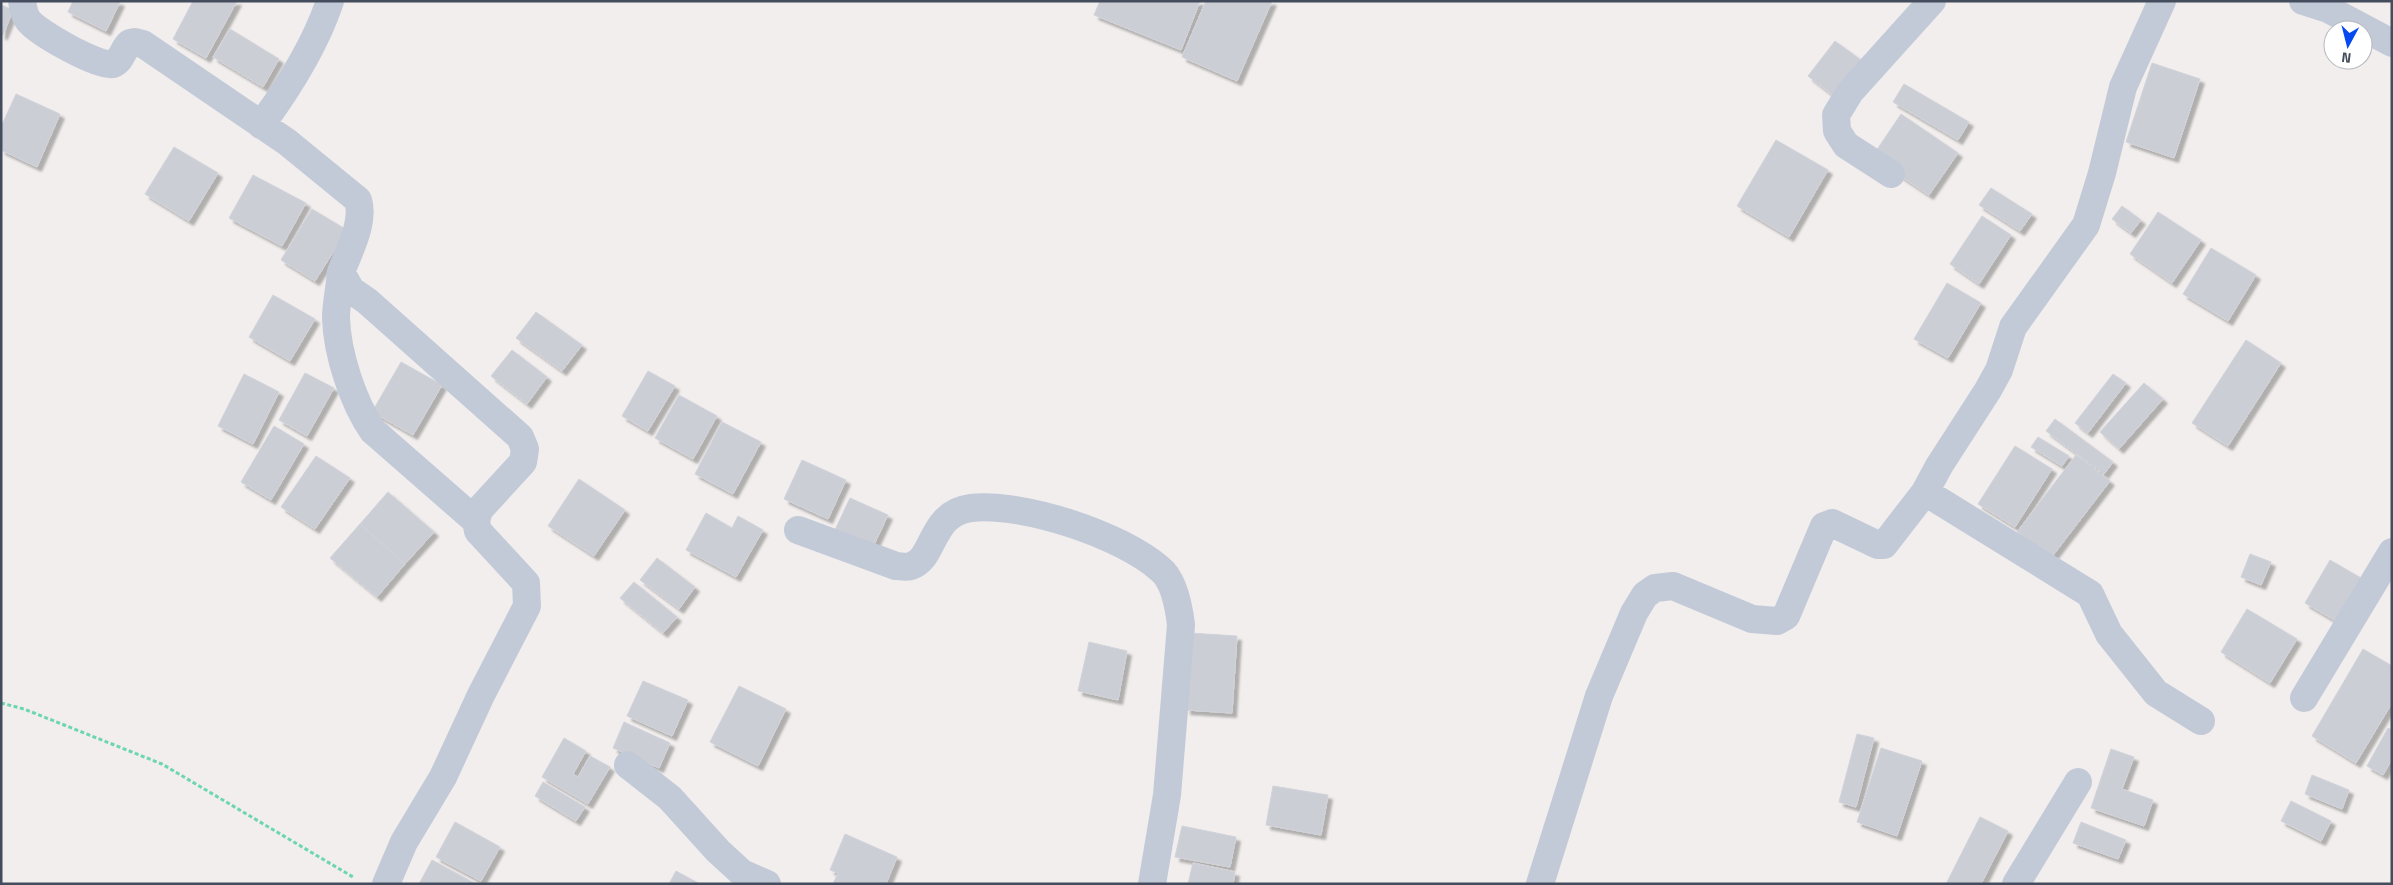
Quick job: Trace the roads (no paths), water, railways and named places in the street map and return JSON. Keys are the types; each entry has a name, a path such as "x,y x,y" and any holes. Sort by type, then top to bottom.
{"street":[{"path":"22,1 28,20 51,38 102,64 113,64 118,61 130,43 143,44 262,125 358,200 361,208 358,225 341,272 336,317 338,342 361,414 373,431 476,521"},
{"path":"262,125 289,87 323,21 330,1"},
{"path":"1891,174 1846,144 1837,131 1836,115 1850,92 1932,1"},
{"path":"1540,884 1599,696 1634,613 1645,595 1659,586 1673,586 1752,619 1777,621 1786,616 1824,526 1835,524 1878,545 1884,545 1925,492 1938,466 1999,370 2013,327 2086,225 2102,173 2123,87 2162,1"},
{"path":"2303,1 2328,9 2392,43"},
{"path":"341,272 351,290 367,301 520,437 525,448 523,462 479,510 476,521 478,531 526,582 527,606 480,695 443,777 404,842 386,884"},
{"path":"1925,492 2090,594 2109,634 2156,693 2201,721"},
{"path":"798,530 896,566 911,566 921,560 934,535 948,516 970,508 1022,510 1113,538 1162,570 1179,602 1182,625 1167,795 1152,884"},
{"path":"2304,698 2392,552"},
{"path":"628,765 670,798 718,851 742,872 767,884"},
{"path":"2016,884 2078,782"}]}
